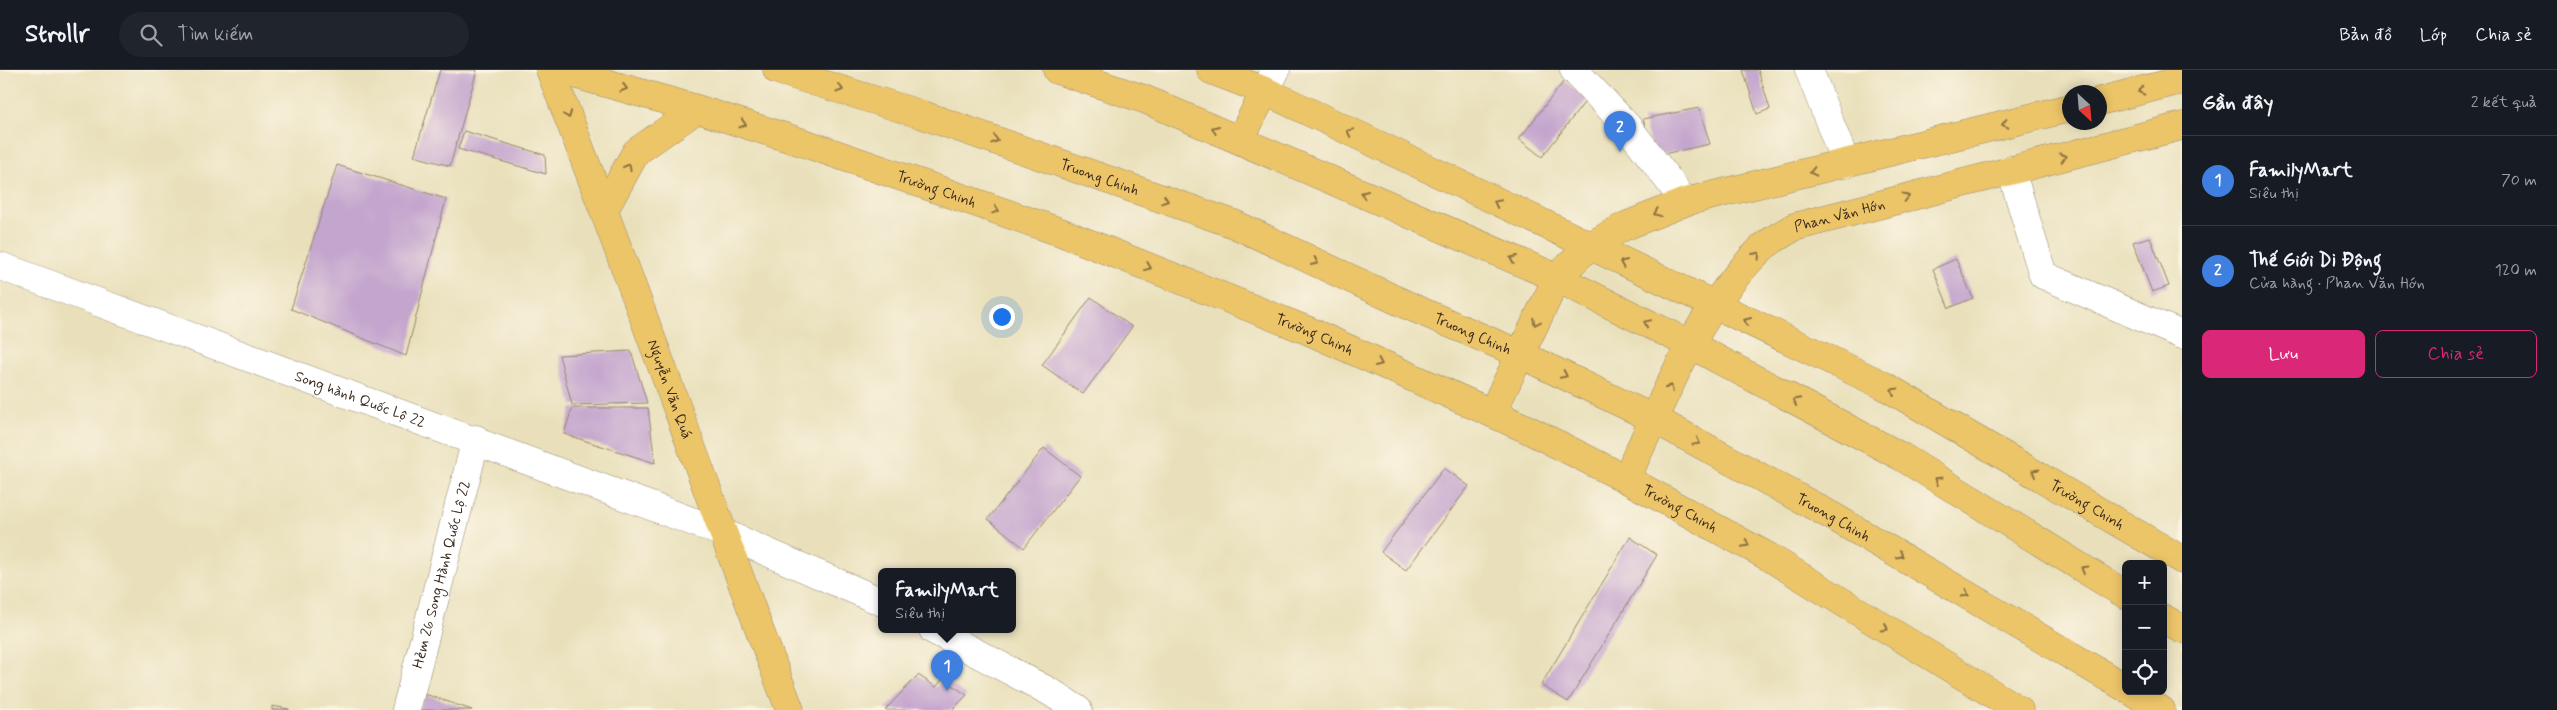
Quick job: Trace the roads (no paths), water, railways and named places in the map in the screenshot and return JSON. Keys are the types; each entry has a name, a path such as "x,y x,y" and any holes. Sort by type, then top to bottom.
{"main road":[{"name":"Nguyễn Văn Quá","path":"550,70 604,210 721,532 790,710"},
{"name":"Trường Chinh","path":"560,70 697,109 1063,233 1309,332 1492,413 1626,479 1769,557 2019,710"},
{"name":"Truong Chinh","path":"777,70 923,114 1234,224 1409,306 1520,354 1654,419 1832,516 2122,686"},
{"path":"1057,70 1144,100 1557,278 1691,345 1902,457 2122,593"},
{"name":"Trường Chinh","path":"1211,70 1270,81 1588,246 1883,385 2182,560"},
{"path":"2107,99 2182,80"},
{"path":"1240,140 1270,81"},
{"path":"604,210 636,152 697,109"},
{"path":"1492,413 1557,278 1588,246 1623,227 1685,202 2062,110"},
{"name":"Phan Văn Hớn","path":"1626,479 1691,345 1714,306 1763,248 1794,227 2182,126"},
{"path":"2167,620 2182,629"},
{"path":"2137,695 2161,710"}],"street":[{"path":"1574,70 1628,127 1685,202"},
{"path":"1809,70 1846,164"},
{"path":"2011,170 2043,275 2182,335"},
{"name":"Song hành Quốc Lộ 22","path":"0,266 476,439 721,532"},
{"name":"Hẻm 26 Song Hành Quốc Lộ 22","path":"406,710 476,439"},
{"path":"721,532 878,600"},
{"path":"939,633 1052,693 1078,710"}],"place":[{"name":"Thế Giới Di Động","path":"1620,152"},
{"name":"FamilyMart","path":"947,691"}]}
